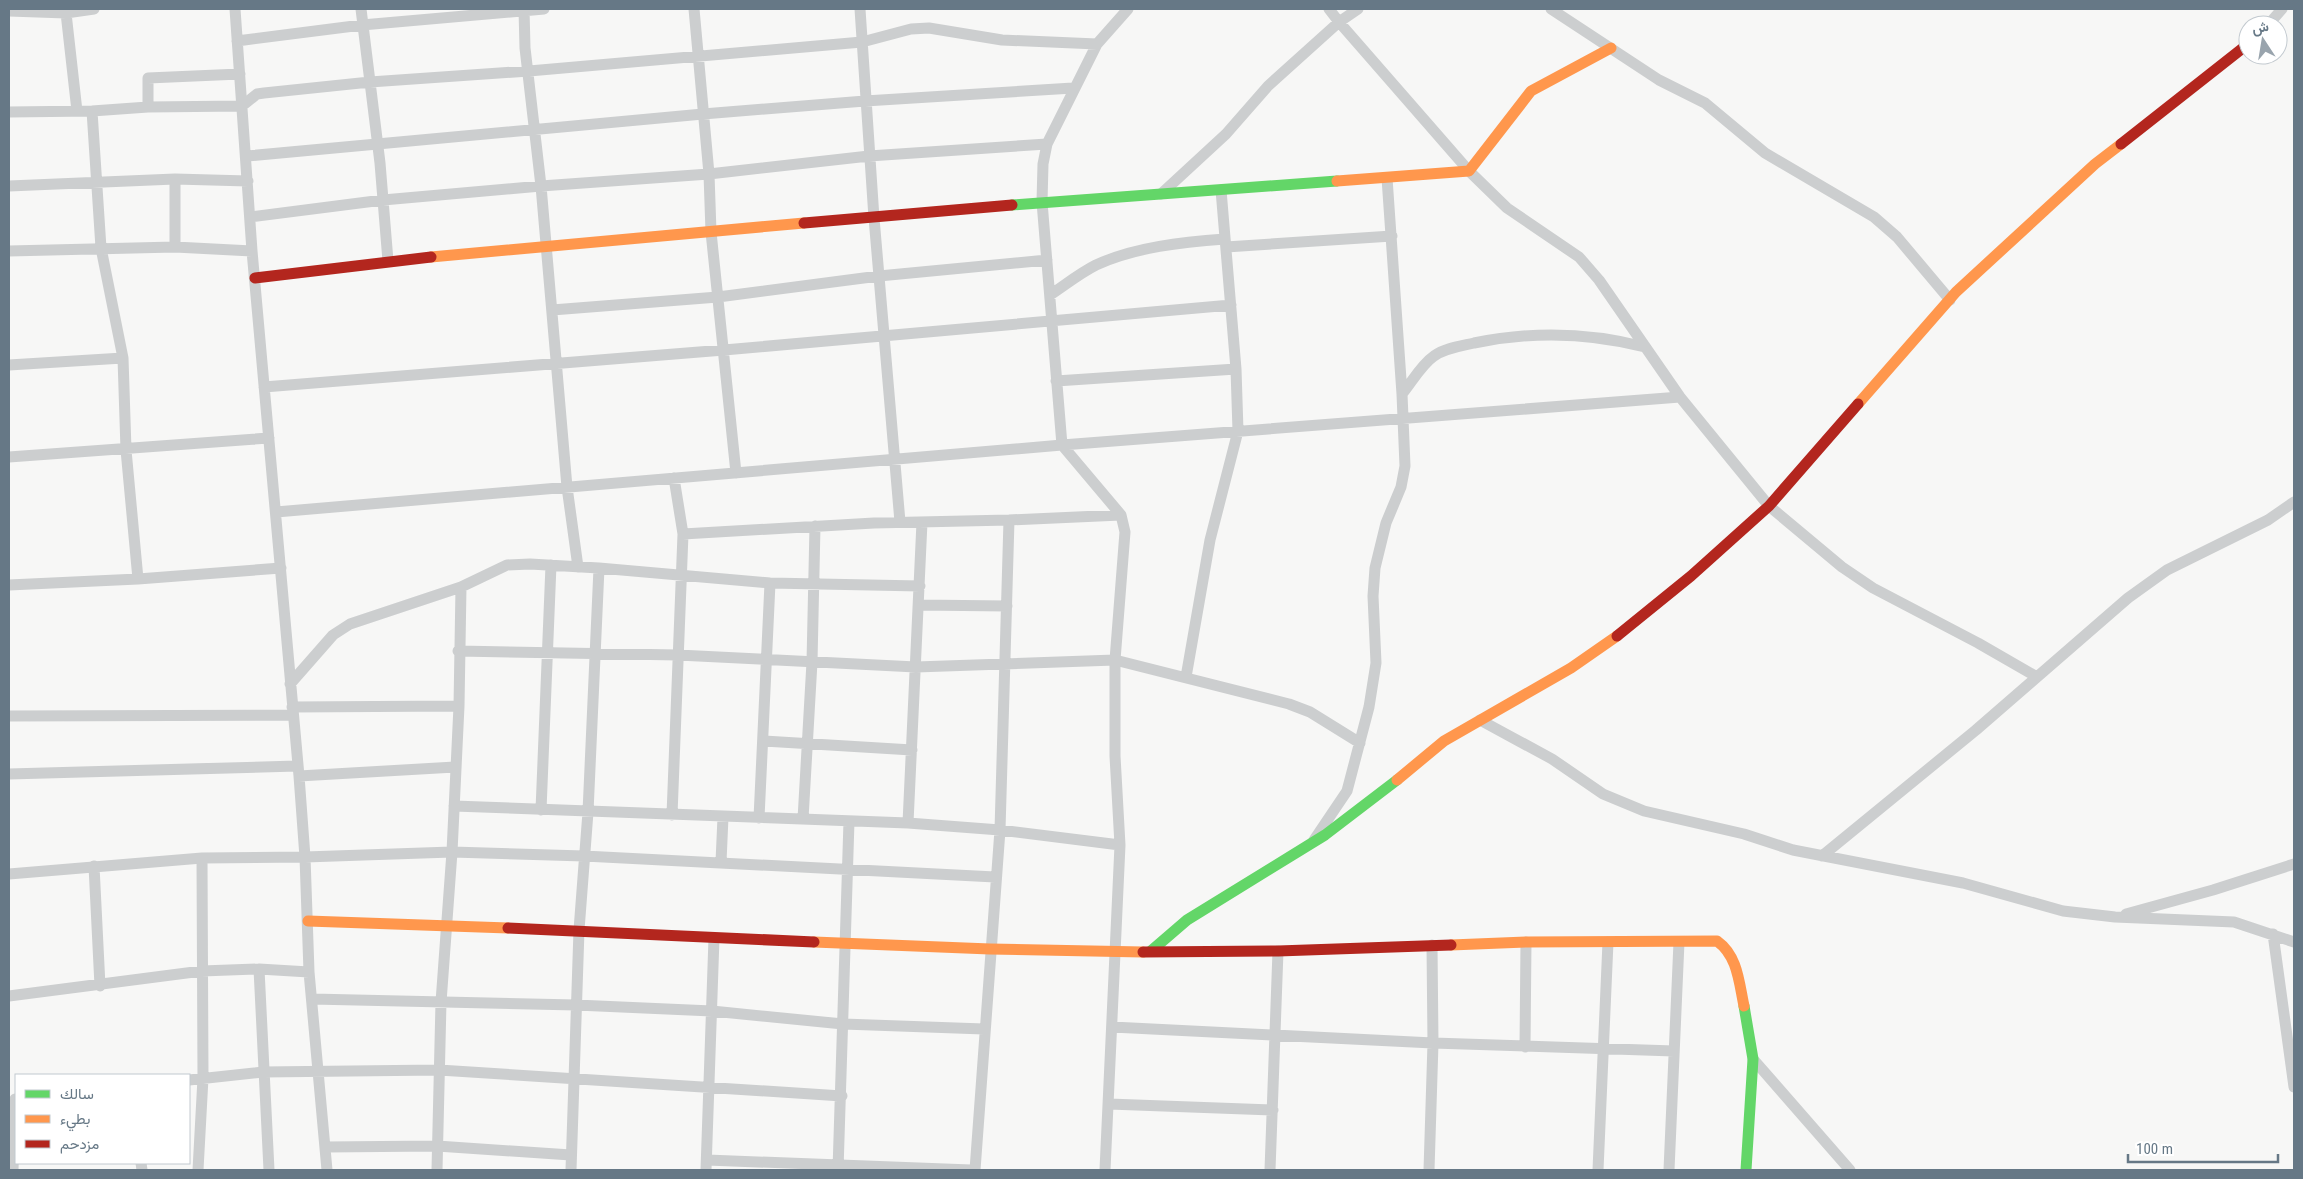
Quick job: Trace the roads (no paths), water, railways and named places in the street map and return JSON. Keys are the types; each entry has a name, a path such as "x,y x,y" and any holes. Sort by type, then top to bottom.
{"street":[{"path":"9,11 66,13 94,9"},
{"path":"235,9 252,250 305,857 309,972 327,1170"},
{"path":"361,9 383,200 388,261"},
{"path":"237,42 362,25 544,9"},
{"path":"694,9 709,174 711,232 736,473"},
{"path":"860,9 869,156 900,522"},
{"path":"1106,1170 1120,845 1115,756 1115,660 1126,542 1121,515 1062,445 1042,202 1043,164 1047,144 1073,88 1097,44 1128,9"},
{"path":"1329,9 1469,171 1507,208 1579,257 1599,280 1680,397 1769,506 1842,567 1873,588 1978,643 2037,677"},
{"path":"1161,194 1226,134 1268,86 1339,22 1358,9"},
{"path":"1551,9 1659,80 1705,103 1765,153 1874,217 1897,237 1950,300"},
{"path":"524,10 525,48 541,186 567,487 578,567"},
{"path":"66,13 77,112"},
{"path":"9,113 77,112 148,107 242,106 257,94 370,82 862,42 911,29 929,28 1002,40 1097,44"},
{"path":"255,278 388,261 1042,202 1469,171 1531,91 1610,48"},
{"path":"1151,952 1175,928 1311,844 1371,802 1444,741 1571,668 1619,635 1691,576 1769,506 1950,300 2010,241 2096,164 2238,53"},
{"path":"148,107 148,78 240,74"},
{"path":"246,156 376,143 535,131 703,114 865,101 1073,88"},
{"path":"92,111 101,248 124,358 126,450 138,579"},
{"path":"250,217 383,200 709,174 869,156 1047,144"},
{"path":"1311,844 1347,791 1374,689 1376,663 1373,596 1374,568 1379,547 1401,487 1404,473 1404,418 1387,178"},
{"path":"9,186 176,179 248,181"},
{"path":"175,247 176,179"},
{"path":"1186,677 1210,540 1238,431 1236,369 1221,190"},
{"path":"1050,295 1082,273 1110,260 1182,243 1392,236"},
{"path":"9,251 175,247 252,250"},
{"path":"552,310 718,297 879,276 1047,260"},
{"path":"264,387 556,362 724,350 1231,305"},
{"path":"1402,394 1435,355 1457,346 1508,336 1544,333 1595,336 1645,347"},
{"path":"9,365 124,358"},
{"path":"1056,381 1236,369"},
{"path":"276,512 895,461 1062,445 1680,397"},
{"path":"9,457 126,450 227,440 269,438"},
{"path":"672,815 683,534 674,478"},
{"path":"1822,856 1976,730 2128,598 2167,570 2268,520 2294,502"},
{"path":"683,534 900,522 1121,515"},
{"path":"714,938 707,1165 973,1170 1000,830 1009,520"},
{"path":"908,823 922,522"},
{"path":"804,819 812,662 815,526"},
{"path":"290,684 333,635 350,624 461,587 507,565 599,568 770,582 920,586"},
{"path":"541,810 551,565"},
{"path":"9,585 138,579 281,568"},
{"path":"571,1170 579,930 588,812 599,568"},
{"path":"760,818 770,582"},
{"path":"437,1170 441,1002 452,852 461,587"},
{"path":"919,606 1007,606"},
{"path":"458,650 678,655 916,667 1115,660 1289,704 1310,712 1360,743"},
{"path":"9,716 458,706"},
{"path":"1480,720 1552,759 1603,794 1644,811 1735,832 1793,850 1963,883 2063,911 2115,917 2234,922 2294,942"},
{"path":"764,741 912,750"},
{"path":"9,774 298,771 455,767"},
{"path":"454,806 908,823 1000,830 1120,845"},
{"path":"721,862 723,816"},
{"path":"838,1168 842,1096 850,821"},
{"path":"9,874 202,858 452,852 721,862 995,877"},
{"path":"198,1170 203,1078 202,858"},
{"path":"2115,917 2214,890 2294,864"},
{"path":"94,866 100,986"},
{"path":"308,921 579,930 714,938 990,949 1116,952 1278,951 1526,942 1718,941 1724,946 1734,961 1753,1058 1746,1170"},
{"path":"2273,934 2294,1088"},
{"path":"1525,1046 1526,942"},
{"path":"1598,1170 1605,1050 1608,942"},
{"path":"1669,1170 1679,942"},
{"path":"1429,1170 1433,1043 1432,945"},
{"path":"1270,1170 1278,951"},
{"path":"9,996 100,986 202,971 260,969 309,972"},
{"path":"260,969 263,1072 269,1170"},
{"path":"312,999 576,1005 712,1011 843,1024 984,1029"},
{"path":"1112,1027 1433,1043 1674,1051"},
{"path":"1753,1058 1850,1170"},
{"path":"190,1080 263,1072 439,1070 842,1096"},
{"path":"13,1099 13,1170"},
{"path":"1109,1104 1272,1110"},
{"path":"326,1147 437,1146 571,1155"}]}
